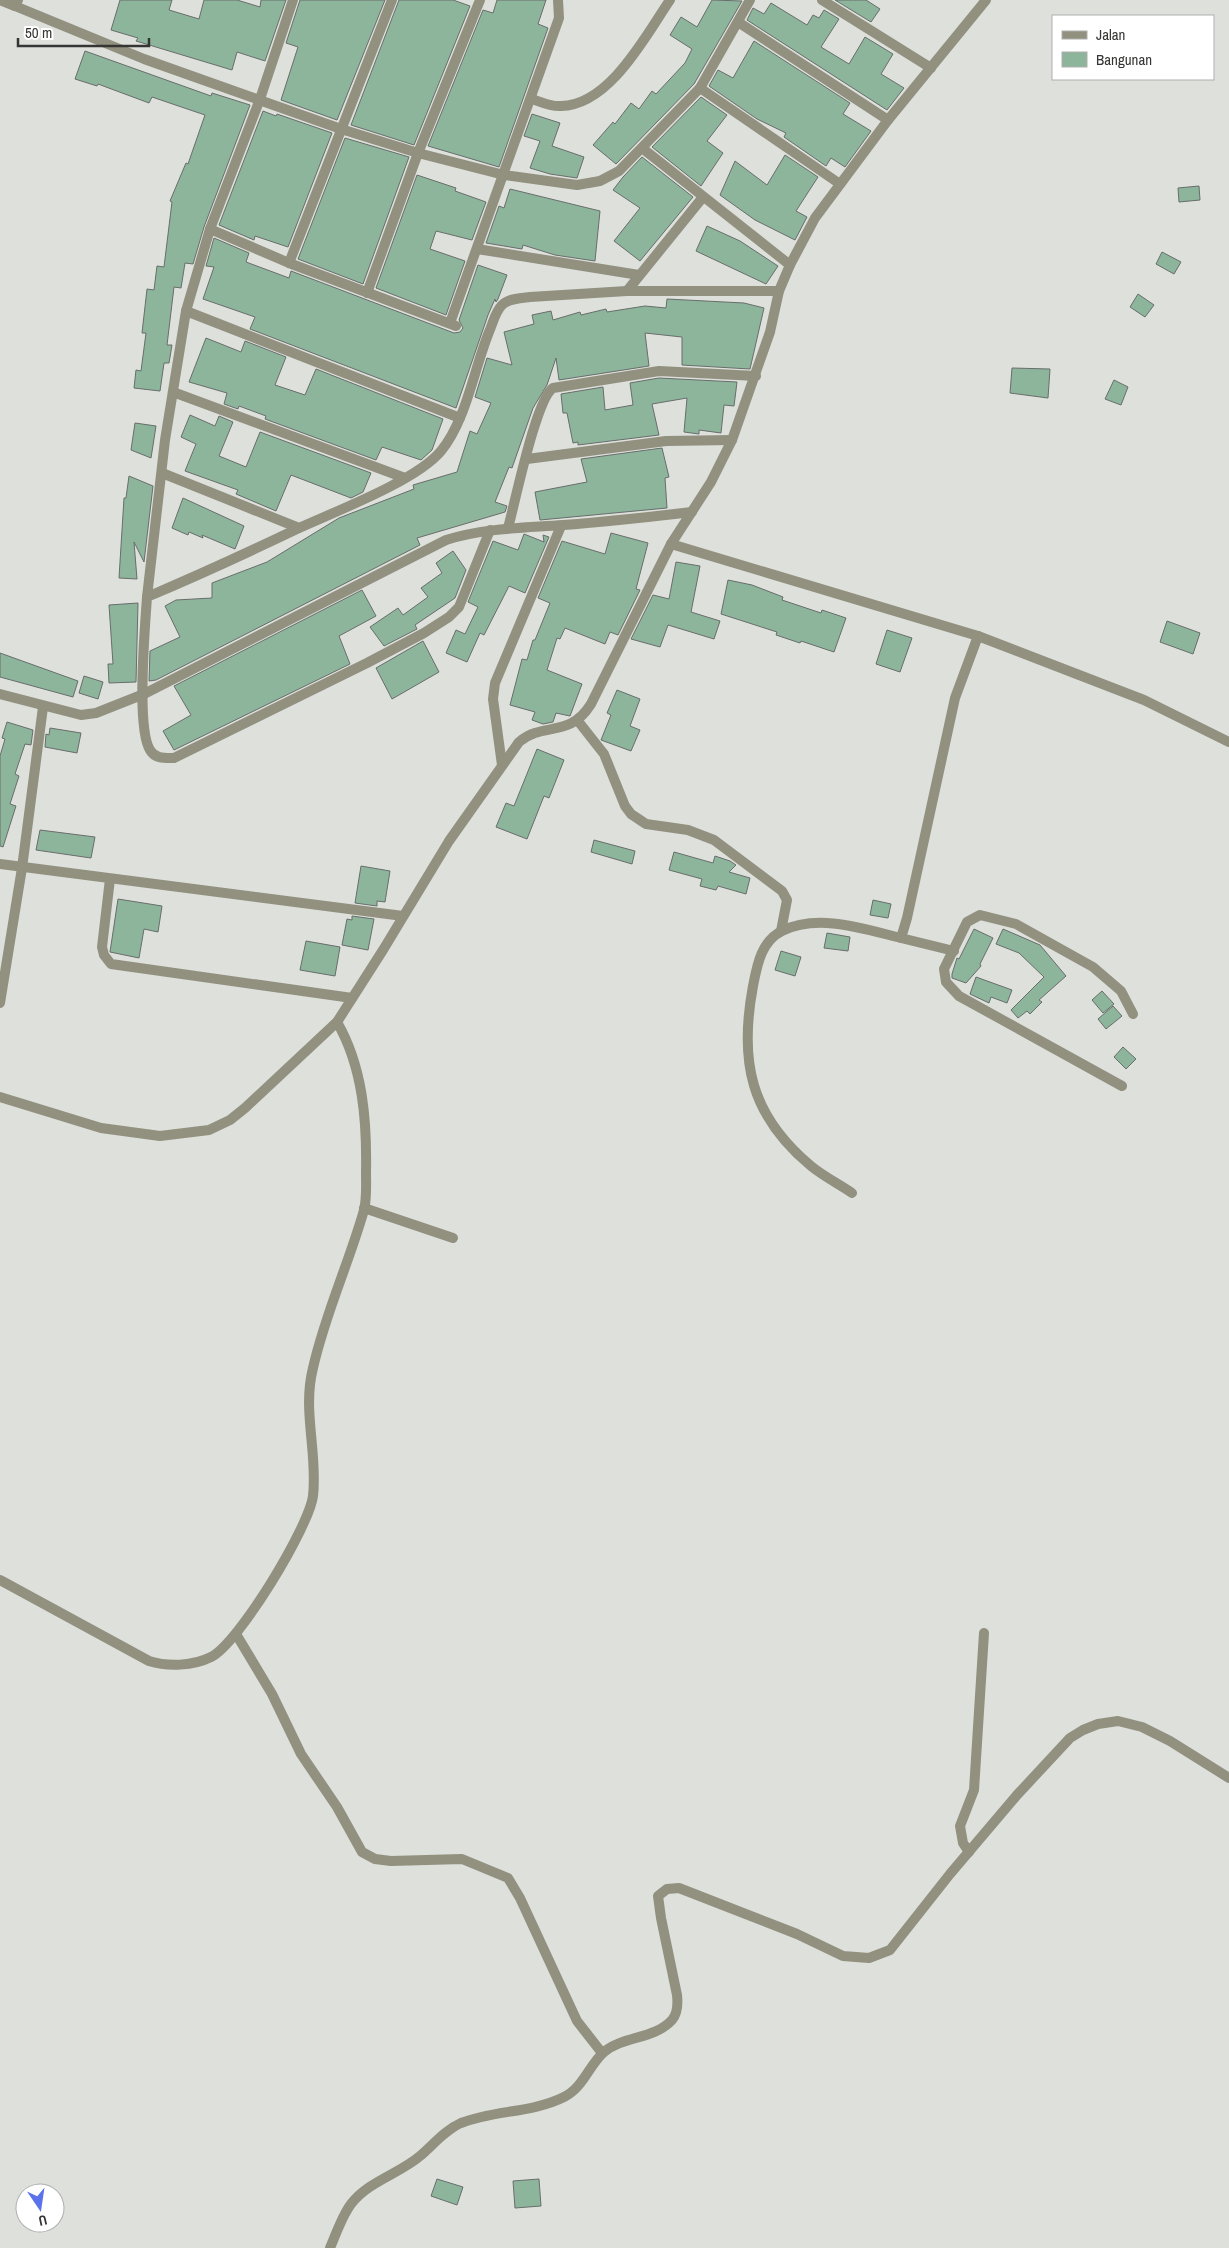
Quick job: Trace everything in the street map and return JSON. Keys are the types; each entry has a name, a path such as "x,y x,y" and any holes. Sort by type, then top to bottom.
{"street":[{"path":"0,0 16,3 144,59 341,129 418,154 504,175 577,185 600,181 619,171 700,88 750,0"},
{"path":"292,0 260,99 210,229 186,311 165,440 148,597 142,717 150,751 154,756 163,759 174,758 367,663 449,617 459,607 490,530"},
{"path":"289,263 392,0"},
{"path":"367,293 418,154 480,0"},
{"path":"210,229 289,263 453,324 477,249 559,18 558,0"},
{"path":"532,98 561,106 587,98 603,88 624,67 670,0"},
{"path":"822,0 931,68"},
{"path":"0,1097 124,1133 160,1136 209,1130 220,1126 245,1108 336,1022 448,841 502,765 524,738 578,721 591,704 671,544 711,482 732,440 756,376 770,332 780,291 790,265 816,218 888,120 986,0"},
{"path":"738,22 888,120"},
{"path":"700,88 840,184"},
{"path":"642,148 790,265"},
{"path":"627,290 703,197"},
{"path":"477,249 639,275"},
{"path":"148,597 258,549 406,478 433,460 440,452 460,418 478,359 496,314 503,304 530,297 627,290 780,291"},
{"path":"186,311 460,418"},
{"path":"508,528 546,393 557,386 660,371 756,376"},
{"path":"173,392 406,478"},
{"path":"526,459 666,441 732,440"},
{"path":"162,473 299,528"},
{"path":"0,694 81,715 89,715 144,694 446,540 490,530 560,526 692,512"},
{"path":"502,765 493,699 495,683 560,526"},
{"path":"671,544 978,636 1144,700 1229,742"},
{"path":"900,938 907,918 955,698 978,636"},
{"path":"0,1002 22,868 43,706"},
{"path":"578,721 604,754 625,806 631,814 646,824 688,830 714,840 782,891 787,900 781,931"},
{"path":"0,864 403,916"},
{"path":"110,879 102,947 104,955 111,964 352,998"},
{"path":"1122,1086 959,996 950,989 943,974 962,929 976,916 990,916 1016,924 1093,967 1114,983 1127,999 1133,1014"},
{"path":"852,1193 813,1168 794,1152 769,1119 751,1081 748,1066 747,1028 758,959 767,944 781,931 815,924 843,924 954,951"},
{"path":"0,1580 149,1661 160,1664 194,1662 210,1657 229,1644 286,1556 308,1515 313,1497 309,1428 312,1370 364,1208 366,1159 360,1088 354,1057 336,1022"},
{"path":"364,1208 453,1238"},
{"path":"969,1852 962,1843 960,1826 974,1790 984,1633"},
{"path":"236,1634 272,1694 301,1754 337,1807 362,1852 375,1859 385,1861 462,1859 508,1878 520,1898 577,2021 602,2053"},
{"path":"330,2248 350,2205 374,2184 419,2157 440,2137 460,2124 481,2117 551,2103 565,2097 580,2083 602,2053 618,2043 658,2030 675,2016 678,2007 677,1995 658,1896 667,1889 680,1888 703,1895 797,1934 843,1956 870,1958 890,1950 1017,1795 1070,1738 1098,1724 1118,1721 1142,1727 1170,1741 1229,1778"}],"building":[{"path":"120,0 172,0 169,10 199,19 204,0 237,0 260,7 261,0 286,0 265,61 237,52 232,70 136,41 138,38 111,30"},
{"path":"300,0 385,0 337,120 281,100 298,47 286,43"},
{"path":"399,0 453,0 470,6 414,145 351,125"},
{"path":"497,0 546,0 538,24 548,28 499,167 428,146 483,10 493,13"},
{"path":"712,0 742,1 694,84 616,164 593,145 613,122 615,124 631,103 639,109 652,91 656,94 685,63 692,49 670,35 681,17 697,27"},
{"path":"835,0 866,0 880,9 871,22"},
{"path":"771,3 807,25 813,15 819,18 824,10 839,19 821,47 849,64 865,37 893,54 881,74 904,88 887,110 747,20 753,8 764,14"},
{"path":"754,41 850,103 843,114 871,131 845,167 831,158 826,166 784,137 786,133 757,119 709,86 718,70 733,78"},
{"path":"85,51 211,96 212,93 250,105 204,227 193,264 185,263 181,288 174,287 167,345 172,345 169,363 164,363 160,391 134,388 136,370 141,371 146,333 142,333 147,289 154,290 157,266 164,267 172,202 170,201 186,163 188,164 205,115 152,97 149,103 98,84 97,86 75,79"},
{"path":"701,97 727,115 707,141 723,153 701,186 652,147"},
{"path":"263,111 332,133 288,247 255,236 254,240 219,225"},
{"path":"532,114 560,123 552,146 584,157 577,178 550,174 530,168 540,141 524,136"},
{"path":"345,138 409,157 363,284 298,259"},
{"path":"785,155 818,177 796,211 807,217 795,240 755,220 720,195 735,161 767,185"},
{"path":"642,157 693,197 640,261 614,241 640,208 613,190"},
{"path":"417,175 456,188 455,191 486,202 472,240 436,231 430,249 465,261 446,315 376,288"},
{"path":"1199,186 1200,200 1179,202 1178,188"},
{"path":"510,189 600,211 595,261 555,255 523,245 522,249 486,243 499,206 504,208"},
{"path":"707,226 740,241 778,266 766,284 696,251"},
{"path":"214,238 249,253 246,262 289,278 291,271 454,333 460,332 463,328 459,320 478,265 507,275 498,299 496,302 495,299 488,315 456,408 250,329 255,317 203,299 214,267 206,266"},
{"path":"1162,252 1181,262 1174,274 1156,264"},
{"path":"1138,294 1154,305 1145,317 1130,307"},
{"path":"667,299 744,303 764,308 750,369 682,365 682,337 645,333 649,366 559,380 556,358 547,385 533,408 512,468 509,467 495,502 507,506 505,512 417,538 420,545 156,680 149,681 150,651 180,637 165,606 176,600 212,598 212,583 267,562 339,518 414,489 413,485 457,472 470,431 477,434 491,403 475,397 487,358 512,365 504,332 534,324 532,315 551,311 553,320 580,312 581,315 606,309 607,312 645,306 666,308"},
{"path":"206,338 241,352 245,341 286,357 275,385 305,395 316,369 443,419 432,450 421,460 382,447 376,460 265,419 266,416 239,406 238,409 224,404 227,393 189,382"},
{"path":"1012,368 1050,369 1048,398 1010,393"},
{"path":"659,378 737,382 734,406 724,405 721,433 699,430 699,434 684,432 687,398 652,404 659,435 578,445 578,442 573,443 567,413 563,413 561,394 603,387 605,410 633,405 630,383"},
{"path":"1114,380 1128,387 1121,405 1105,399"},
{"path":"190,415 215,426 219,416 233,422 219,456 246,467 260,432 371,473 363,492 351,498 291,475 276,511 236,494 238,490 185,471 196,444 181,437"},
{"path":"135,423 156,426 151,458 131,450"},
{"path":"662,448 669,477 665,478 667,508 540,520 535,492 587,482 581,459"},
{"path":"129,476 153,486 144,562 134,542 137,579 119,578 124,498 126,498"},
{"path":"183,498 244,526 235,549 202,535 203,538 189,532 188,535 172,528"},
{"path":"611,533 648,543 636,589 640,590 618,635 610,632 605,644 565,628 560,639 557,638 547,670 582,684 570,716 556,713 553,722 543,724 532,720 535,712 510,705 522,659 527,660 533,640 535,640 550,603 538,598 562,541 605,554"},
{"path":"524,534 544,542 543,535 549,537 525,593 509,586 484,635 480,633 467,662 446,653 456,630 465,634 478,607 468,602 493,541 518,550"},
{"path":"453,551 466,570 455,598 415,625 417,629 384,646 370,627 398,608 403,615 428,597 421,588 442,573 436,563"},
{"path":"676,562 700,566 691,612 720,621 714,639 668,625 660,647 631,639 653,595 669,599"},
{"path":"728,580 752,585 783,597 782,600 821,613 822,610 846,618 834,652 776,635 777,632 721,614"},
{"path":"362,590 376,616 339,636 350,664 174,750 163,731 191,715 174,686"},
{"path":"138,603 136,682 109,683 108,664 113,664 109,605"},
{"path":"1167,621 1200,633 1193,654 1160,642"},
{"path":"887,630 912,638 900,672 876,664"},
{"path":"423,641 439,672 392,699 376,668"},
{"path":"0,653 78,681 73,697 0,677"},
{"path":"84,676 103,682 98,699 79,693"},
{"path":"617,690 640,699 630,726 640,730 631,751 601,740 611,715 607,713"},
{"path":"7,722 33,730 31,745 25,744 15,774 19,776 10,804 16,806 3,847 0,846 0,756 5,739 2,738"},
{"path":"50,728 81,733 77,753 45,747 46,734 49,735"},
{"path":"537,749 564,760 549,798 544,796 527,839 496,827 506,803 514,806"},
{"path":"40,830 95,837 91,858 36,850"},
{"path":"594,840 635,851 632,864 591,852"},
{"path":"674,852 713,863 715,856 730,861 736,865 729,872 750,878 746,894 718,886 716,890 700,886 702,879 669,870"},
{"path":"361,866 390,871 385,902 377,901 377,906 355,903"},
{"path":"118,899 162,906 158,932 144,929 139,958 110,952"},
{"path":"873,900 891,904 888,918 870,915"},
{"path":"352,916 374,919 368,950 342,945 347,919 352,920"},
{"path":"974,929 993,938 980,964 981,966 966,983 952,978 952,974 957,958 959,959"},
{"path":"1003,929 1040,945 1066,976 1039,1000 1042,1002 1030,1014 1027,1011 1018,1018 1011,1010 1044,977 1019,953 996,944"},
{"path":"827,933 850,937 848,951 824,948"},
{"path":"306,941 340,947 335,976 300,970"},
{"path":"781,951 801,957 795,976 775,970"},
{"path":"976,977 1012,990 1007,1003 991,997 989,1003 970,994"},
{"path":"1102,991 1114,1004 1103,1013 1092,1000"},
{"path":"1113,1006 1122,1016 1106,1029 1098,1019"},
{"path":"1123,1047 1136,1059 1126,1069 1114,1057"},
{"path":"437,2179 463,2187 457,2205 431,2196"},
{"path":"539,2179 541,2206 515,2208 513,2181"}]}
